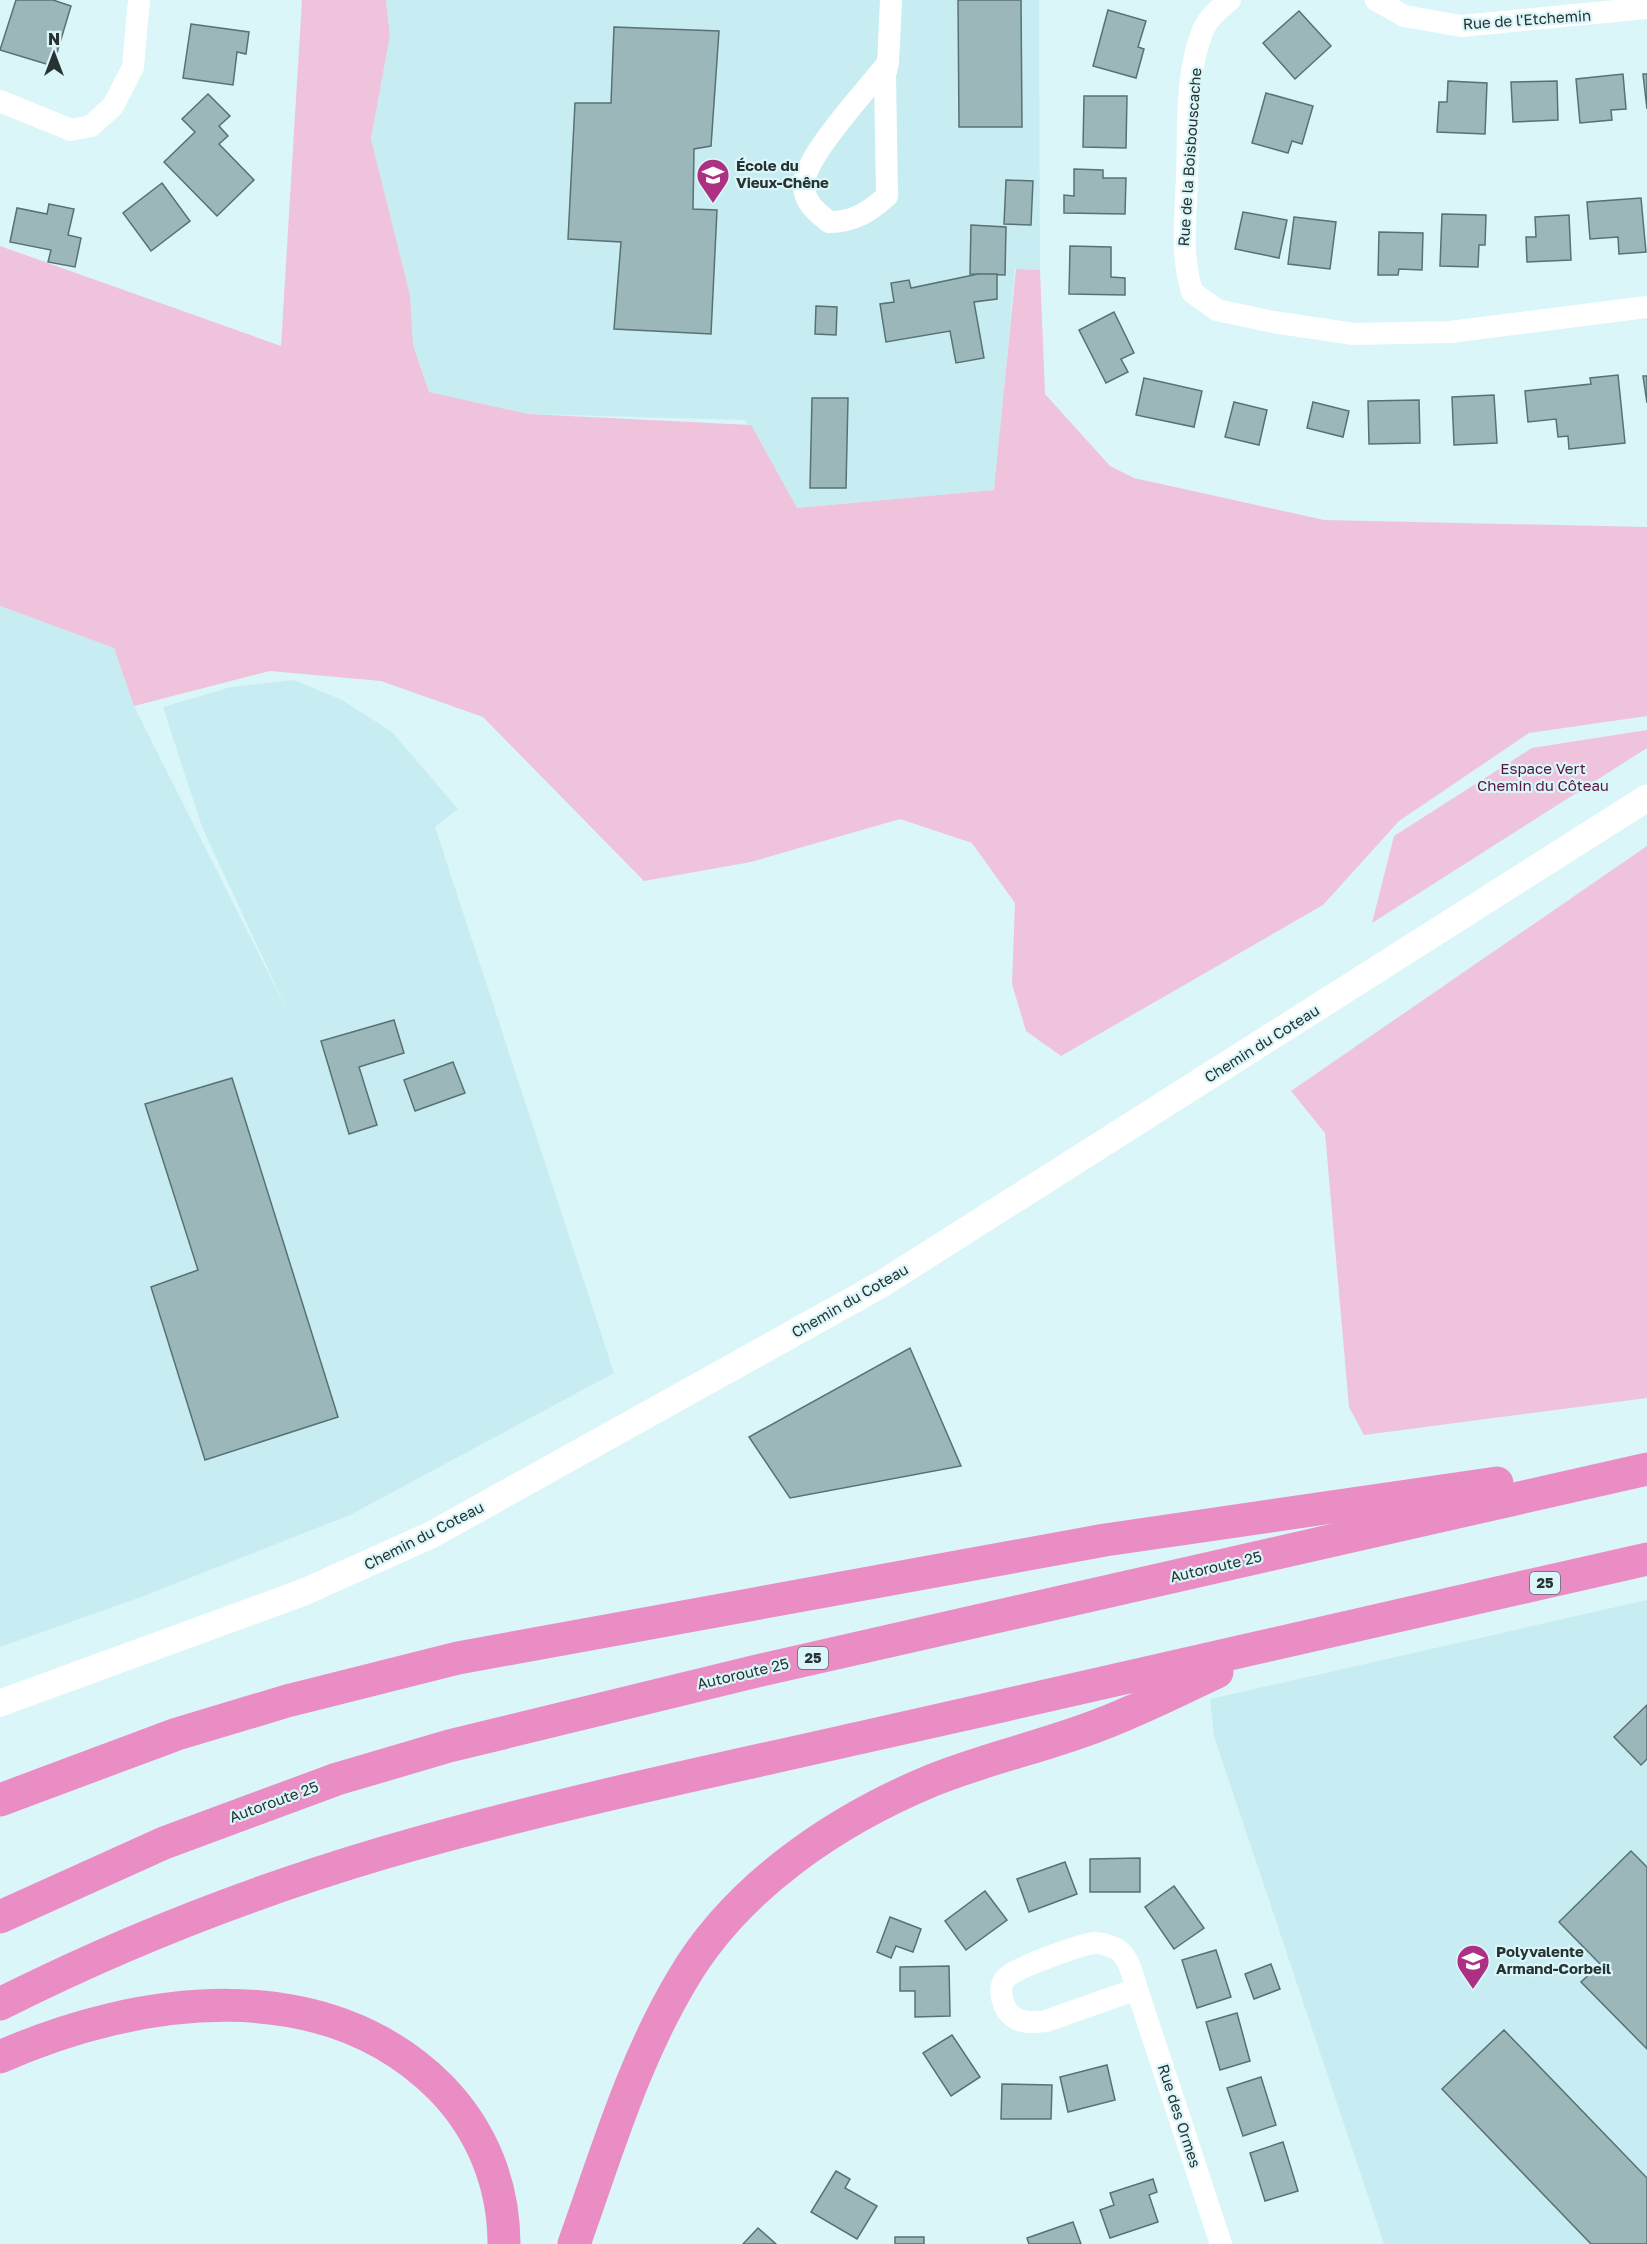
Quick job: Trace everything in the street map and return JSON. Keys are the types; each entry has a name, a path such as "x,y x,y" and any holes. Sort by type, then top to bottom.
{"highway":[{"path":"0,1800 177,1734 277,1704 414,1668 523,1644 1105,1540 1647,1461"},
{"name":"Autoroute 25","path":"0,1917 164,1843 337,1779 449,1746 768,1668 1647,1469"},
{"name":"25","path":"0,2004 102,1955 204,1914 384,1853 597,1798 1647,1559"},
{"path":"574,2244 627,2098 663,2013 701,1950 755,1890 815,1844 889,1800 977,1764 1099,1725 1282,1643"},
{"path":"0,2057 103,2022 170,2008 201,2005 266,2006 295,2011 352,2029 406,2057 442,2090 468,2120 492,2169 500,2198 504,2244"}],"street":[{"path":"0,101 71,130 91,126 114,106 133,67 139,0"},
{"path":"888,63 811,161 804,185 809,204 829,222 845,222 868,213 887,196 885,75 888,63 891,0"},
{"name":"Rue de la Boisbouscache","path":"1230,0 1218,9 1204,29 1191,88 1183,230 1184,264 1192,292 1217,310 1273,322 1354,334 1450,332 1647,307"},
{"name":"Rue de l'Etchemin","path":"1376,0 1404,16 1461,26 1647,8"},
{"name":"Chemin du Coteau","path":"0,1703 304,1592 431,1535 880,1285 1647,798"},
{"name":"Rue des Ormes","path":"1137,1989 1046,2021 1032,2023 1014,2018 1005,2006 1001,1991 1004,1979 1017,1969 1096,1942 1115,1948 1126,1958 1137,1989 1221,2244"}],"shaded area":[{"name":"École du Vieux-Chêne","path":"386,0 1039,0 1040,270 1015,269 995,490 797,508 745,420 528,414 429,392 413,345 410,295 371,139 390,35"},
{"path":"0,606 114,648 134,706 288,1012 202,827 163,707 231,687 294,680 342,700 392,732 458,809 435,827 614,1373 350,1515 141,1597 0,1647"},
{"name":"Polyvalente Armand-Corbeil","path":"1647,1600 1647,2244 1384,2244 1214,1736 1210,1699"}],"green space":[{"path":"302,0 386,0 390,35 371,139 410,295 413,345 429,392 528,414 751,425 797,508 994,490 1016,269 1040,270 1045,394 1110,466 1134,478 1324,520 1647,527 1647,716 1529,733 1399,821 1323,905 1061,1056 1026,1031 1012,984 1015,903 972,843 900,819 751,862 644,881 483,717 381,681 270,671 134,706 114,648 0,606 0,246 281,346"},
{"name":"Espace Vert Chemin du Côteau","path":"1647,730 1647,748 1372,923 1394,836 1532,748"},
{"path":"1647,846 1647,1398 1364,1435 1349,1407 1325,1133 1291,1091"}],"building":[{"path":"16,0 53,0 71,6 53,66 0,50"},
{"path":"958,0 1021,0 1022,127 959,127"},
{"path":"1108,10 1146,21 1138,47 1144,49 1136,78 1093,66"},
{"path":"1299,11 1331,46 1295,79 1263,43"},
{"path":"191,24 249,32 246,54 237,52 233,85 183,78"},
{"path":"614,27 719,31 711,146 694,149 693,209 717,210 711,334 614,329 621,242 568,239 575,103 611,103"},
{"path":"1623,74 1626,109 1611,110 1612,120 1580,123 1576,79"},
{"path":"1643,74 1647,74 1647,109"},
{"path":"1448,81 1487,83 1485,134 1437,132 1439,102 1447,102"},
{"path":"1557,81 1558,120 1513,122 1511,82"},
{"path":"1266,93 1313,106 1302,144 1292,141 1288,153 1252,143"},
{"path":"208,94 230,116 219,126 228,136 219,144 254,180 217,216 164,162 195,132 182,119"},
{"path":"1084,96 1127,96 1126,148 1083,147"},
{"path":"1074,169 1103,170 1103,178 1126,178 1125,214 1064,213 1064,195 1074,196"},
{"path":"1006,180 1033,181 1031,225 1004,224"},
{"path":"162,183 190,221 151,251 123,213"},
{"path":"1641,198 1646,252 1619,254 1618,237 1590,239 1587,202"},
{"path":"49,204 74,209 68,235 81,238 75,267 48,262 51,250 10,242 17,208 47,214"},
{"path":"1243,212 1287,220 1279,258 1235,249"},
{"path":"1442,214 1486,215 1485,245 1479,245 1478,267 1440,266"},
{"path":"1569,215 1571,260 1527,262 1526,237 1536,237 1535,217"},
{"path":"1294,217 1336,222 1330,269 1288,264"},
{"path":"971,225 1006,227 1005,275 970,274"},
{"path":"1379,232 1423,233 1422,270 1399,269 1398,275 1378,275"},
{"path":"1070,246 1111,247 1111,277 1125,278 1125,295 1069,294"},
{"path":"978,274 997,274 997,299 974,302 984,358 956,363 950,331 886,342 880,304 894,302 891,283 909,280 911,288"},
{"path":"816,306 837,307 836,335 815,334"},
{"path":"1114,312 1134,353 1121,359 1128,372 1106,383 1079,330"},
{"path":"1618,375 1625,443 1569,449 1568,436 1558,437 1556,419 1528,422 1525,391 1591,384 1590,378"},
{"path":"1643,376 1647,376 1647,403"},
{"path":"1144,378 1202,391 1194,427 1136,415"},
{"path":"1494,395 1497,443 1454,445 1452,397"},
{"path":"812,398 848,398 846,488 810,488"},
{"path":"1419,400 1420,443 1369,444 1368,401"},
{"path":"1234,402 1267,410 1259,445 1225,437"},
{"path":"1313,402 1349,411 1343,437 1307,428"},
{"path":"394,1020 404,1053 359,1067 377,1125 349,1134 321,1041"},
{"path":"453,1062 465,1093 415,1111 404,1080"},
{"path":"232,1078 338,1417 205,1460 151,1287 198,1270 145,1104"},
{"path":"910,1348 961,1466 790,1498 749,1437"},
{"path":"1647,1705 1647,1759 1641,1765 1614,1737"},
{"name":"Polyvalente Armand-Corbeil","path":"1631,1851 1647,1867 1647,2049 1581,1982 1600,1964 1559,1922"},
{"path":"1140,1858 1140,1892 1090,1892 1090,1859"},
{"path":"1065,1862 1077,1894 1029,1912 1017,1879"},
{"path":"1174,1886 1204,1928 1174,1949 1145,1907"},
{"path":"985,1891 1007,1920 966,1950 945,1921"},
{"path":"890,1917 921,1929 913,1952 896,1946 891,1958 877,1952"},
{"path":"1216,1950 1231,1997 1197,2008 1182,1960"},
{"path":"1271,1964 1280,1989 1254,1999 1245,1974"},
{"path":"949,1966 950,2016 915,2017 915,1991 900,1991 900,1967"},
{"path":"1237,2013 1250,2061 1220,2070 1206,2022"},
{"path":"1504,2030 1647,2178 1647,2244 1591,2244 1442,2089"},
{"path":"952,2035 980,2077 951,2096 923,2053"},
{"path":"1107,2065 1115,2100 1068,2112 1060,2077"},
{"path":"1261,2077 1276,2125 1243,2136 1227,2088"},
{"path":"1002,2084 1052,2085 1051,2119 1001,2119"},
{"path":"1283,2142 1298,2191 1265,2201 1250,2153"},
{"path":"836,2171 850,2179 845,2188 877,2206 857,2239 811,2212"},
{"path":"1153,2179 1157,2192 1149,2195 1158,2222 1110,2238 1100,2210 1114,2205 1110,2193"},
{"path":"1073,2222 1081,2244 1029,2244 1027,2238"},
{"path":"758,2228 776,2244 743,2244"},
{"path":"895,2237 924,2237 924,2244 895,2244"}],"place":[{"name":"École du Vieux-Chêne","path":"713,204"},
{"name":"Polyvalente Armand-Corbeil","path":"1473,1990"}]}
